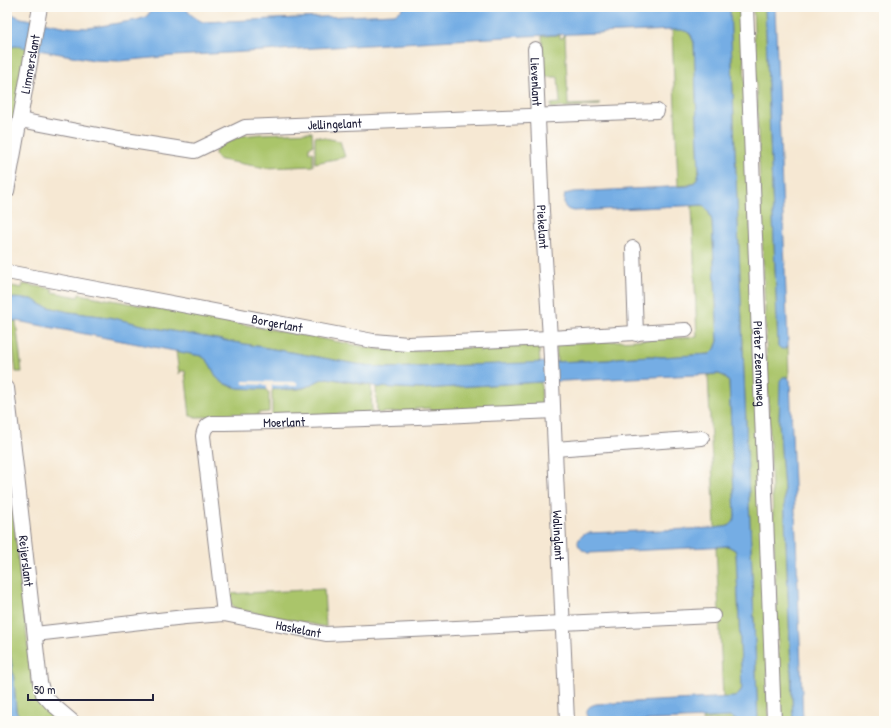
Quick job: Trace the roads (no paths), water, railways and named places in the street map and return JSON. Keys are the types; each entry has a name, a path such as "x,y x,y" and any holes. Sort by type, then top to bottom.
{"street":[{"name":"Limmerslant","path":"7,191 40,7"},
{"name":"Pieter Zeemanweg","path":"746,7 774,721"},
{"name":"Lievenlant","path":"535,49 538,115"},
{"name":"Jellingelant","path":"20,120 120,139 196,151 245,127 657,110"},
{"name":"Piekelant","path":"538,115 550,342"},
{"path":"633,248 636,334"},
{"name":"Borgerlant","path":"7,272 373,341 408,344 550,342"},
{"path":"550,342 686,330"},
{"name":"Walinglant","path":"550,342 567,721"},
{"name":"Reijerslant","path":"7,388 40,682 43,694 72,721"},
{"name":"Moerlant","path":"224,614 203,436 206,426 209,424 553,411"},
{"path":"555,449 702,438"},
{"name":"Haskelant","path":"35,634 224,614 326,634 563,622"},
{"path":"563,622 713,616"}],"water":[{"path":"154,7 185,7 193,16 203,22 394,14 399,12 404,7 442,7 448,10 530,7 730,7 758,721 736,721 730,717 633,721 591,721 586,715 589,708 596,704 734,697 741,692 742,687 735,550 728,546 589,553 581,549 578,544 579,539 588,533 715,528 728,526 732,523 735,516 729,382 724,376 719,374 421,389 378,387 327,378 308,386 294,389 270,390 238,388 220,381 209,363 201,356 7,320 7,298 32,299 44,306 69,312 109,317 155,328 356,364 387,368 609,360 650,356 662,357 710,354 715,349 718,341 712,221 708,210 703,205 574,211 566,208 564,203 565,194 573,192 688,186 693,184 699,171 694,43 691,35 688,32 681,30 672,30 525,36 174,56 119,61 94,60 16,46 7,48 7,12 21,18 68,27 88,28 137,20 146,17"},
{"path":"765,7 775,7 788,346 783,349 778,346"},
{"path":"783,377 787,377 790,380 803,721 793,721 784,490 779,422 780,381"},
{"path":"7,633 14,680 16,710 21,721 7,721"}]}
